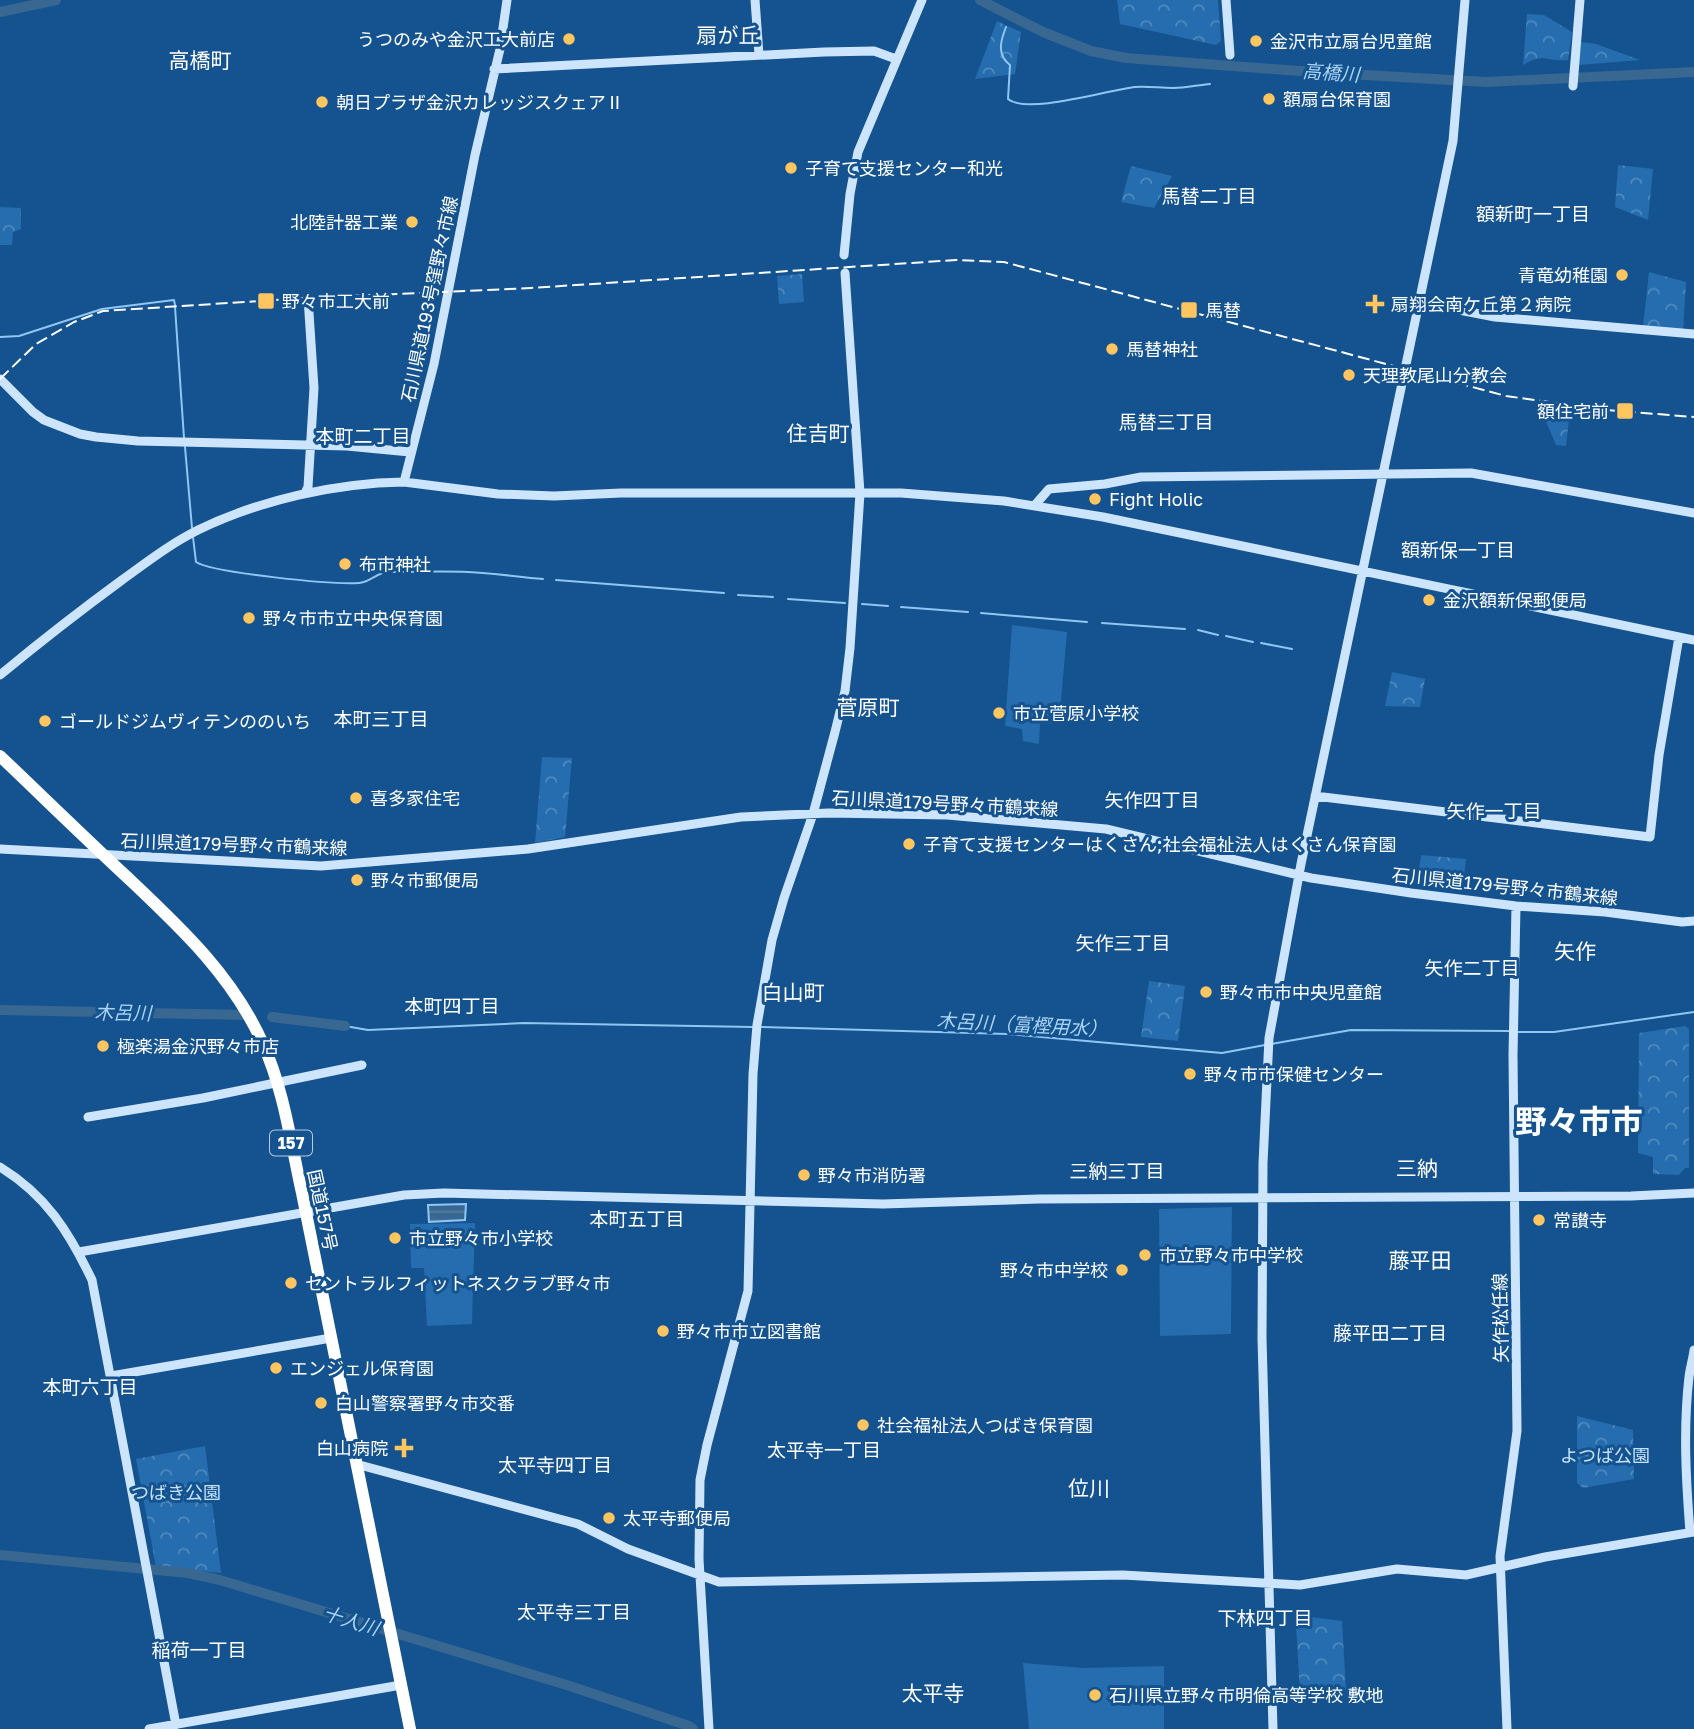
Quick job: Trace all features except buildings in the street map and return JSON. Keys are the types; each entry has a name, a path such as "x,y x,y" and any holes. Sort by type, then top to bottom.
{"highway":[{"name":"国道157号","path":"0,756 184,932 218,968 263,1043 276,1083 306,1213 410,1729"}],"street":[{"name":"石川県道193号窪野々市線","path":"404,482 434,364 500,49 507,0"},
{"path":"755,0 759,55"},
{"path":"844,255 847,213 858,152 922,0"},
{"path":"1226,0 1230,55"},
{"path":"1273,1729 1262,1339 1262,1163 1269,1046 1315,796 1385,474 1453,141 1465,0"},
{"path":"1573,86 1580,0"},
{"path":"494,69 874,51 896,59"},
{"path":"709,1729 698,1516 707,1445 748,1292 757,1029 772,940 813,814 845,691 854,606 860,493 845,273"},
{"path":"305,493 309,487 314,367 308,298"},
{"path":"1418,302 1495,317 1694,334"},
{"path":"0,379 33,412 80,434 138,441 310,444 410,452"},
{"path":"1035,505 1049,489 1105,484 1141,477 1471,473 1694,513"},
{"path":"0,675 155,555 193,533 224,519 305,493 341,486 404,482 498,494 554,496 621,493 860,493 978,498 1035,505 1694,640"},
{"path":"1315,796 1650,836 1659,755 1679,637"},
{"name":"石川県道179号野々市鶴来線","path":"0,849 309,866 528,849 715,820 813,814 947,815 1106,829 1299,875 1412,893 1516,906 1694,921"},
{"name":"矢作松任線","path":"1507,1729 1500,1556 1517,1431 1513,1032 1516,906"},
{"path":"88,1117 362,1065"},
{"path":"0,1167 35,1193 62,1223 92,1280 176,1725"},
{"path":"79,1252 404,1195 444,1193 923,1204 1039,1199 1694,1193"},
{"path":"111,1376 331,1338"},
{"path":"356,1464 578,1524 628,1549 719,1582 1112,1575 1268,1584 1324,1583 1397,1569 1466,1575 1501,1566 1692,1532 1687,1492 1687,1420 1689,1375 1694,1350"},
{"path":"149,1729 401,1685"}],"green space":[{"path":"1117,0 1218,0 1221,41 1216,45 1120,24"},
{"path":"1527,14 1544,15 1572,32 1568,60 1541,58 1523,65"},
{"path":"997,21 1021,32 1015,74 975,79"},
{"path":"1581,42 1596,44 1640,60 1579,65"},
{"path":"1618,165 1653,169 1648,220 1615,207"},
{"path":"1131,166 1172,176 1154,208 1121,202"},
{"path":"0,207 21,208 21,229 13,232 12,245 0,245"},
{"path":"1649,272 1686,282 1683,330 1643,327"},
{"path":"802,274 804,302 779,304 777,276"},
{"path":"1542,412 1569,419 1566,446 1556,445"},
{"path":"1012,625 1067,632 1059,724 1040,723 1039,744 1023,741 1022,729 1005,726"},
{"path":"1392,672 1425,679 1420,707 1385,706"},
{"path":"542,757 572,758 565,837 535,843"},
{"path":"1421,855 1466,859 1462,891 1417,886"},
{"path":"1149,981 1185,986 1178,1041 1141,1037"},
{"path":"1685,1026 1689,1029 1689,1168 1685,1168 1679,1175 1653,1174 1653,1157 1638,1153 1639,1033"},
{"path":"1232,1207 1231,1334 1160,1336 1159,1209"},
{"path":"475,1223 472,1324 427,1326 424,1268 411,1268 410,1224"},
{"name":"よつば公園","path":"1577,1416 1633,1430 1634,1479 1583,1488 1577,1483"},
{"name":"つばき公園","path":"205,1446 221,1573 156,1567 136,1459"},
{"path":"1310,1607 1310,1617 1342,1621 1346,1690 1300,1692 1295,1609"},
{"name":"石川県立野々市明倫高等学校 敷地","path":"1023,1663 1083,1668 1164,1666 1164,1729 1029,1729"}],"shaded area":[{"path":"466,1204 465,1220 429,1222 428,1205"}],"waterway":[{"name":"高橋川","path":"0,12 56,0"},
{"name":"高橋川","path":"980,0 1043,32 1091,51 1126,58 1486,82 1694,72"},
{"path":"1006,27 1001,53 1010,65 1008,99 1018,103 1050,103 1135,87 1178,88 1210,84"},
{"path":"0,337 19,336 102,309 174,300 175,305"},
{"path":"175,307 184,438"},
{"path":"185,447 192,528"},
{"path":"193,537 196,562 225,570 275,577 359,583 384,572 448,572 543,579"},
{"path":"556,580 724,593"},
{"path":"738,595 773,597"},
{"path":"788,599 845,603"},
{"path":"862,604 888,606"},
{"path":"901,607 968,612"},
{"path":"981,613 1087,622"},
{"path":"1102,623 1185,629"},
{"path":"1198,630 1218,635"},
{"path":"1226,636 1253,642"},
{"path":"1261,643 1292,649"},
{"name":"木呂川","path":"0,1010 245,1015"},
{"name":"木呂川（富樫用水）","path":"1518,1032 1554,1032 1694,1012"},
{"name":"木呂川","path":"272,1017 345,1026"},
{"name":"木呂川（富樫用水）","path":"345,1026 368,1030 524,1023 753,1027"},
{"name":"木呂川（富樫用水）","path":"762,1027 1007,1034 1222,1053 1265,1045"},
{"name":"木呂川（富樫用水）","path":"1271,1044 1351,1030 1509,1031"},
{"name":"十人川","path":"0,1555 188,1573 220,1580 570,1686 693,1729"}],"railway":[{"path":"0,379 36,344 74,322 103,311 531,288 956,260 1004,262 1506,396 1606,410 1694,417"}],"place":[{"name":"うつのみや金沢工大前店","path":"569,39"},
{"name":"金沢市立扇台児童館","path":"1256,41"},
{"name":"額扇台保育園","path":"1269,99"},
{"name":"朝日プラザ金沢カレッジスクェアⅡ","path":"322,102"},
{"name":"子育て支援センター和光","path":"791,168"},
{"name":"北陸計器工業","path":"412,222"},
{"name":"青竜幼稚園","path":"1622,275"},
{"name":"野々市工大前","path":"266,301"},
{"name":"扇翔会南ケ丘第２病院","path":"1375,304"},
{"name":"馬替","path":"1189,310"},
{"name":"馬替神社","path":"1112,349"},
{"name":"天理教尾山分教会","path":"1349,375"},
{"name":"額住宅前","path":"1625,411"},
{"name":"Fight Holic","path":"1095,499"},
{"name":"布市神社","path":"345,564"},
{"name":"金沢額新保郵便局","path":"1429,600"},
{"name":"野々市市立中央保育園","path":"249,618"},
{"name":"市立菅原小学校","path":"999,713"},
{"name":"ゴールドジムヴィテンののいち","path":"45,721"},
{"name":"喜多家住宅","path":"356,798"},
{"name":"子育て支援センターはくさん;社会福祉法人はくさん保育園","path":"909,844"},
{"name":"野々市郵便局","path":"357,880"},
{"name":"野々市市中央児童館","path":"1206,992"},
{"name":"極楽湯金沢野々市店","path":"103,1046"},
{"name":"野々市市保健センター","path":"1190,1074"},
{"name":"野々市消防署","path":"804,1175"},
{"name":"常讃寺","path":"1539,1220"},
{"name":"市立野々市小学校","path":"395,1238"},
{"name":"市立野々市中学校","path":"1145,1255"},
{"name":"野々市中学校","path":"1122,1270"},
{"name":"セントラルフィットネスクラブ野々市","path":"291,1283"},
{"name":"野々市市立図書館","path":"663,1331"},
{"name":"エンジェル保育園","path":"276,1368"},
{"name":"白山警察署野々市交番","path":"321,1403"},
{"name":"社会福祉法人つばき保育園","path":"863,1425"},
{"name":"白山病院","path":"404,1448"},
{"name":"太平寺郵便局","path":"609,1518"},
{"name":"石川県立野々市明倫高等学校 敷地","path":"1095,1695"}],"district":[{"name":"扇が丘","path":"728,35"},
{"name":"高橋町","path":"200,60"},
{"name":"馬替二丁目","path":"1209,195"},
{"name":"額新町一丁目","path":"1533,213"},
{"name":"馬替三丁目","path":"1166,421"},
{"name":"住吉町","path":"818,433"},
{"name":"本町二丁目","path":"363,435"},
{"name":"額新保一丁目","path":"1458,549"},
{"name":"菅原町","path":"868,707"},
{"name":"本町三丁目","path":"381,718"},
{"name":"矢作四丁目","path":"1152,799"},
{"name":"矢作一丁目","path":"1494,810"},
{"name":"矢作三丁目","path":"1123,942"},
{"name":"矢作","path":"1575,951"},
{"name":"矢作二丁目","path":"1472,967"},
{"name":"白山町","path":"793,992"},
{"name":"本町四丁目","path":"452,1005"},
{"name":"野々市市","path":"1579,1121"},
{"name":"三納","path":"1417,1168"},
{"name":"三納三丁目","path":"1117,1170"},
{"name":"本町五丁目","path":"637,1218"},
{"name":"藤平田","path":"1420,1260"},
{"name":"藤平田二丁目","path":"1390,1332"},
{"name":"本町六丁目","path":"90,1386"},
{"name":"太平寺一丁目","path":"824,1449"},
{"name":"太平寺四丁目","path":"555,1464"},
{"name":"位川","path":"1089,1488"},
{"name":"太平寺三丁目","path":"574,1611"},
{"name":"下林四丁目","path":"1265,1617"},
{"name":"稲荷一丁目","path":"199,1649"},
{"name":"太平寺","path":"933,1693"}]}
